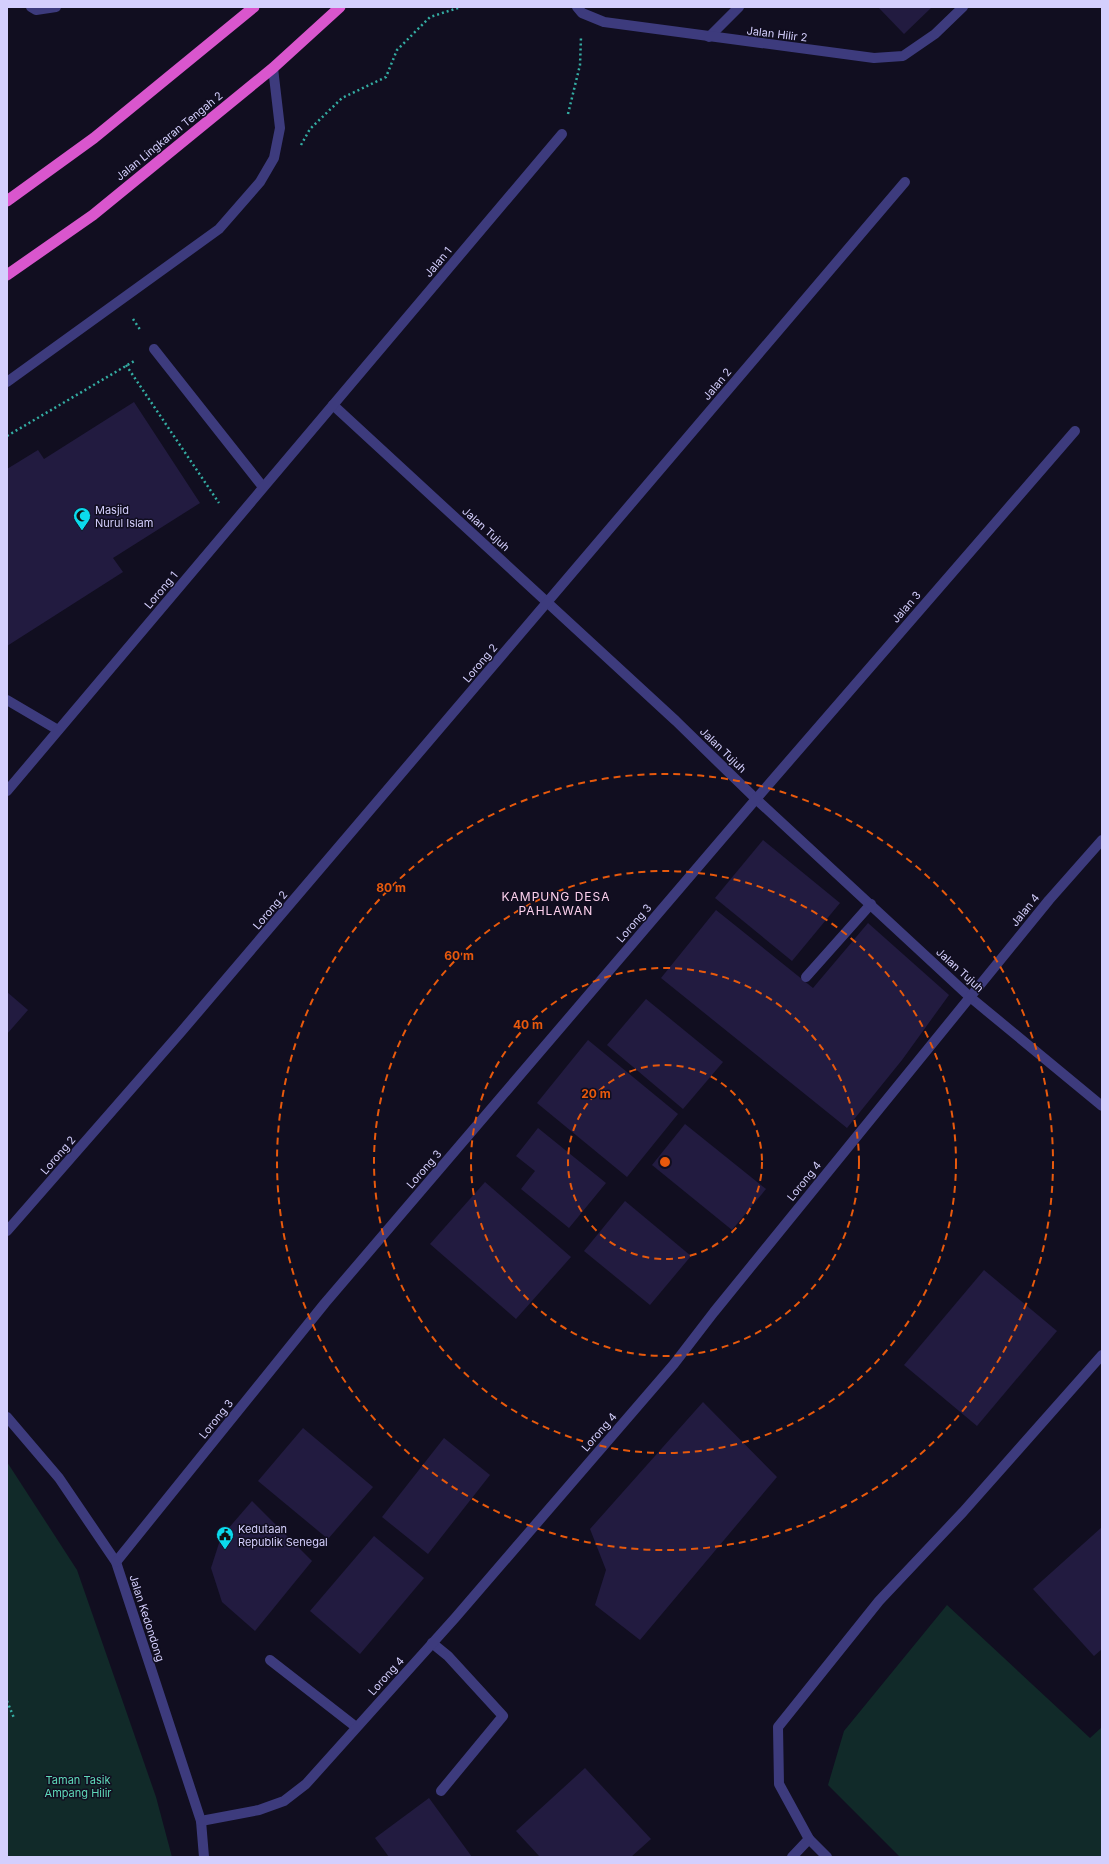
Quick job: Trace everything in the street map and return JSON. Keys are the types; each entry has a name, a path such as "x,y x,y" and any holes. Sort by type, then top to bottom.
{"highway":[{"path":"7,201 94,138 254,7"},
{"name":"Jalan Lingkaran Tengah 2","path":"7,275 92,215 273,68 340,7"}],"street":[{"path":"31,7 36,10 56,7"},
{"path":"709,37 739,7"},
{"name":"Jalan Hilir 2","path":"579,10 604,22 874,58 903,56 935,34 963,7"},
{"path":"7,382 219,229 260,182 274,158 280,128 273,68"},
{"name":"Jalan 1","path":"333,405 562,134"},
{"name":"Jalan 2","path":"548,602 905,182"},
{"path":"154,349 263,487"},
{"name":"Lorong 1","path":"7,791 333,405"},
{"name":"Jalan Tujuh","path":"333,405 548,602 970,997 1102,1106"},
{"name":"Jalan 3","path":"756,798 1075,431"},
{"name":"Lorong 2","path":"7,1231 181,1032 548,602"},
{"path":"7,700 58,730"},
{"name":"Lorong 3","path":"116,1562 325,1303 756,798"},
{"name":"Jalan 4","path":"970,997 1049,900 1102,840"},
{"path":"806,977 871,904"},
{"name":"Lorong 4","path":"200,1820 258,1810 284,1801 306,1784 432,1643 674,1364 714,1312 970,997"},
{"path":"827,1857 810,1839 779,1784 778,1727 879,1601 963,1512 1102,1355"},
{"name":"Jalan Kedondong","path":"7,1417 59,1478 116,1562 200,1820 204,1857"},
{"path":"432,1643 448,1656 503,1716 441,1791"},
{"path":"270,1660 356,1728"},
{"path":"792,1857 810,1839"}],"path":[{"path":"299,149 310,129 342,98 386,77 397,50 430,17 460,7"},
{"path":"562,134 580,65 579,10"},
{"path":"120,301 154,349"},
{"path":"7,436 136,360"},
{"path":"126,365 219,503"},
{"path":"7,1701 14,1718"}],"green space":[{"name":"Taman Tasik Ampang Hilir","path":"7,1462 77,1570 156,1797 172,1857 7,1857"},
{"path":"947,1605 1090,1738 1102,1727 1102,1857 900,1857 828,1785 844,1731"}],"building":[{"path":"878,7 932,7 904,34"},
{"name":"Masjid Nurul Islam","path":"134,402 200,503 113,558 123,572 7,646 7,469 38,450 44,459"},
{"path":"763,840 840,903 792,961 715,898"},
{"path":"716,910 813,988 868,923 949,995 902,1060 847,1128 661,978"},
{"path":"7,992 28,1010 7,1034"},
{"path":"646,999 723,1062 683,1109 607,1045"},
{"path":"588,1040 678,1114 627,1177 537,1103"},
{"path":"685,1124 766,1189 732,1230 652,1165"},
{"path":"538,1128 606,1183 569,1228 521,1189 535,1171 516,1156"},
{"path":"485,1182 571,1257 516,1319 430,1244"},
{"path":"625,1201 691,1256 650,1305 584,1251"},
{"path":"984,1270 1057,1331 977,1426 904,1365"},
{"path":"703,1402 777,1477 640,1640 595,1605 606,1570 590,1529"},
{"path":"303,1428 373,1487 328,1539 258,1481"},
{"path":"444,1438 490,1475 428,1554 382,1517"},
{"path":"252,1501 312,1561 255,1631 222,1602 211,1568 221,1537"},
{"path":"1102,1527 1102,1649 1094,1656 1033,1589"},
{"path":"374,1536 424,1578 360,1654 310,1611"},
{"path":"585,1768 651,1839 631,1857 540,1857 516,1831"},
{"path":"429,1798 472,1857 389,1857 375,1838"}],"place":[{"name":"Masjid Nurul Islam","path":"82,531"},
{"name":"Kedutaan Republik Senegal","path":"225,1550"}],"district":[{"name":"KAMPUNG DESA PAHLAWAN","path":"556,904"}]}
